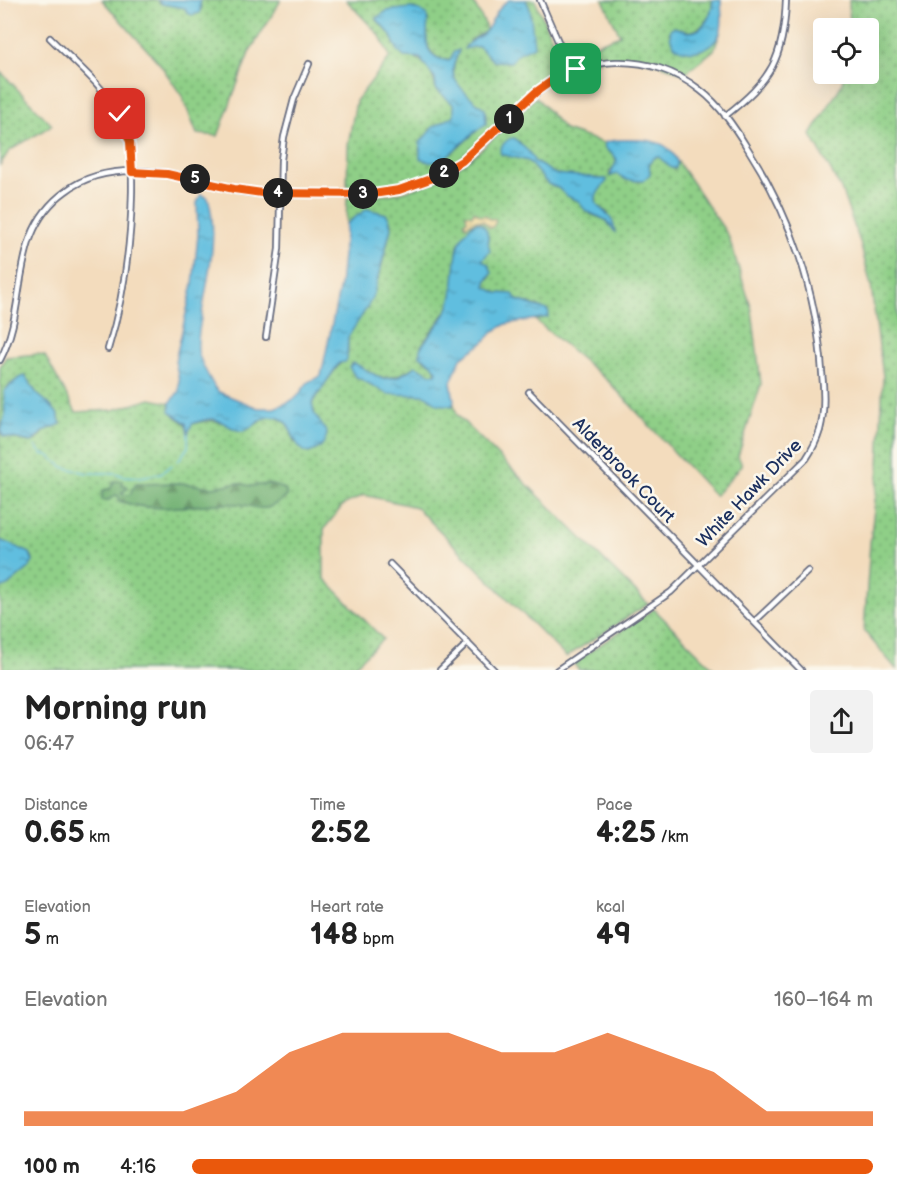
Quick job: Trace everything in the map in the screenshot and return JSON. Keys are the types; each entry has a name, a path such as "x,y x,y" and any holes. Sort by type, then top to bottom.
{"street":[{"path":"540,0 571,71"},
{"path":"725,116 758,89 770,71 783,39 786,0"},
{"path":"50,38 115,107 130,142 132,172 128,267 108,349"},
{"name":"White Hawk Drive","path":"0,360 9,339 27,245 39,219 54,200 80,182 106,174 132,172 167,174 241,191 281,194 373,194 399,190 423,183 462,161 536,92 571,71 605,63 628,62 654,66 692,84 709,98 741,138 770,186 802,262 811,295 820,349 824,407 820,432 806,459 663,598 557,670"},
{"path":"266,337 279,256 281,160 285,129 294,99 309,64"},
{"name":"Alderbrook Court","path":"528,392 801,670"},
{"path":"390,564 494,670"},
{"path":"754,622 808,571"},
{"path":"440,670 468,643"}],"green space":[{"path":"102,0 158,0 162,4 201,9 200,0 281,0 249,53 218,136 197,134 182,96 160,64"},
{"path":"346,0 472,0 485,24 486,31 469,41 479,46 493,61 524,50 530,9 526,0 535,0 564,67 531,91 468,152 441,170 395,186 347,190 348,145 356,101 390,57 380,36","holes":["415,8 428,18 426,36 429,48 438,58 447,60 451,59 454,52 457,57 454,66 456,82 465,94 485,109 486,117 484,124 458,148 439,160 426,161 419,150 422,140 454,116 454,105 436,89 434,80 424,63 398,51 390,34 376,19 387,11"]},
{"path":"603,0 713,0 712,7 702,26 691,31 677,28 670,32 670,37 678,47 691,52 708,45 721,31 714,50 684,74 665,66 636,59 615,58 573,64 568,55 620,35"},
{"path":"849,0 897,0 897,670 864,631 870,543 879,467 883,376 871,286 860,242 841,189 811,135 842,84 879,84 879,18 850,18"},
{"path":"0,71 52,125 9,151 0,165"},
{"path":"536,97 565,130 604,143 607,150 616,157 615,166 609,172 611,176 617,174 627,180 643,181 653,158 659,157 674,169 678,162 728,235 752,310 761,384 738,456 742,465 715,496 609,382 535,320 542,319 538,306 517,300 511,294 497,293 486,287 486,281 491,277 489,265 482,260 487,248 487,234 473,224 458,245 453,292 449,307 421,346 423,359 434,365 436,374 414,367 398,376 385,378 356,364 355,376 388,394 425,395 434,401 452,406 454,404 457,415 648,604 566,657 416,507 364,495 343,505 324,529 324,578 383,639 350,670 3,670 0,586 6,587 29,568 33,558 30,553 0,540 0,367 6,357 38,354 45,356 76,412 113,410 151,399 170,403 169,407 176,417 185,423 188,431 192,424 214,421 245,431 269,416 287,424 292,432 294,443 314,413 312,406 314,398 348,353 348,337 379,277 391,228 391,222 386,214 367,209 346,224 347,198 408,191 432,182 473,156","holes":["519,141 535,162 555,174 606,179 597,193 595,202 607,212 614,230 606,220 590,214 577,200 548,184 528,161 511,155 503,155","19,378 30,382 37,394 57,413 61,424 48,428 37,440 29,442 3,436 1,431 5,414 4,395 8,386"]},
{"path":"114,481 122,481 122,486 127,486 122,494 127,495 131,494 137,484 180,483 213,487 237,483 251,486 269,484 285,489 287,496 267,508 239,504 150,507 119,501 116,495 109,500 102,500 102,491 111,488"},
{"path":"654,609 715,670 579,670 573,663"}],"sand":[{"path":"474,211 481,216 485,215 489,219 495,219 493,227 490,228 484,222 476,220 466,226 464,222 467,220 466,214 472,215"}],"water":[{"path":"158,0 200,0 200,13 192,15 187,13 185,8 162,4"},
{"path":"509,0 526,0 530,9 534,46 517,54 511,62 493,61 479,46 464,49 484,33 499,10"},
{"path":"713,0 721,0 722,26 717,38 701,50 682,50 675,46 671,39 671,28 688,32 699,29 707,21"},
{"path":"410,8 420,10 427,15 427,44 432,55 449,61 454,52 459,50 453,67 453,75 459,86 485,109 486,124 450,154 435,162 420,158 420,143 433,127 454,116 454,105 436,89 435,79 420,58 404,57 398,51 390,34 376,18 387,11"},
{"path":"514,138 529,152 535,162 555,174 606,179 607,181 596,198 596,203 609,216 615,232 606,220 586,211 577,200 548,184 528,161 501,154 504,144"},
{"path":"648,140 663,145 675,157 676,168 671,168 659,157 655,157 649,164 650,174 643,181 627,180 617,174 610,176 617,160 604,145 606,142"},
{"path":"201,194 208,198 213,241 198,336 199,355 219,392 258,408 274,408 289,402 297,397 308,382 321,376 340,286 346,224 367,209 386,214 389,218 391,228 374,293 348,337 347,360 339,363 312,403 314,413 327,433 323,444 315,450 308,453 302,449 288,425 279,418 267,418 242,431 217,420 208,419 192,424 188,434 186,423 170,411 170,403 179,391 175,361 193,284 198,235 197,203"},
{"path":"477,222 482,224 487,231 490,251 482,260 489,265 492,273 486,281 486,287 497,293 513,294 517,300 547,310 548,317 506,324 461,358 451,382 454,401 452,406 438,404 425,395 388,394 355,376 349,367 354,363 382,379 398,377 416,366 431,374 436,374 437,371 431,363 420,356 420,349 449,307 458,249 468,229"},
{"path":"25,376 37,394 57,413 61,424 44,431 32,442 3,436 1,431 5,414 4,391 19,378"},
{"path":"0,540 30,553 33,562 29,568 2,588 0,586"}],"waterway":[{"path":"178,461 188,447 188,434"},
{"path":"35,446 42,454 48,455 63,467 87,473 116,473 123,476 141,477 161,473 172,465"}],"route":[{"path":"120,114 130,142 132,172 167,174 248,192 373,194 408,188 447,171 475,151 543,86 576,69"}]}
